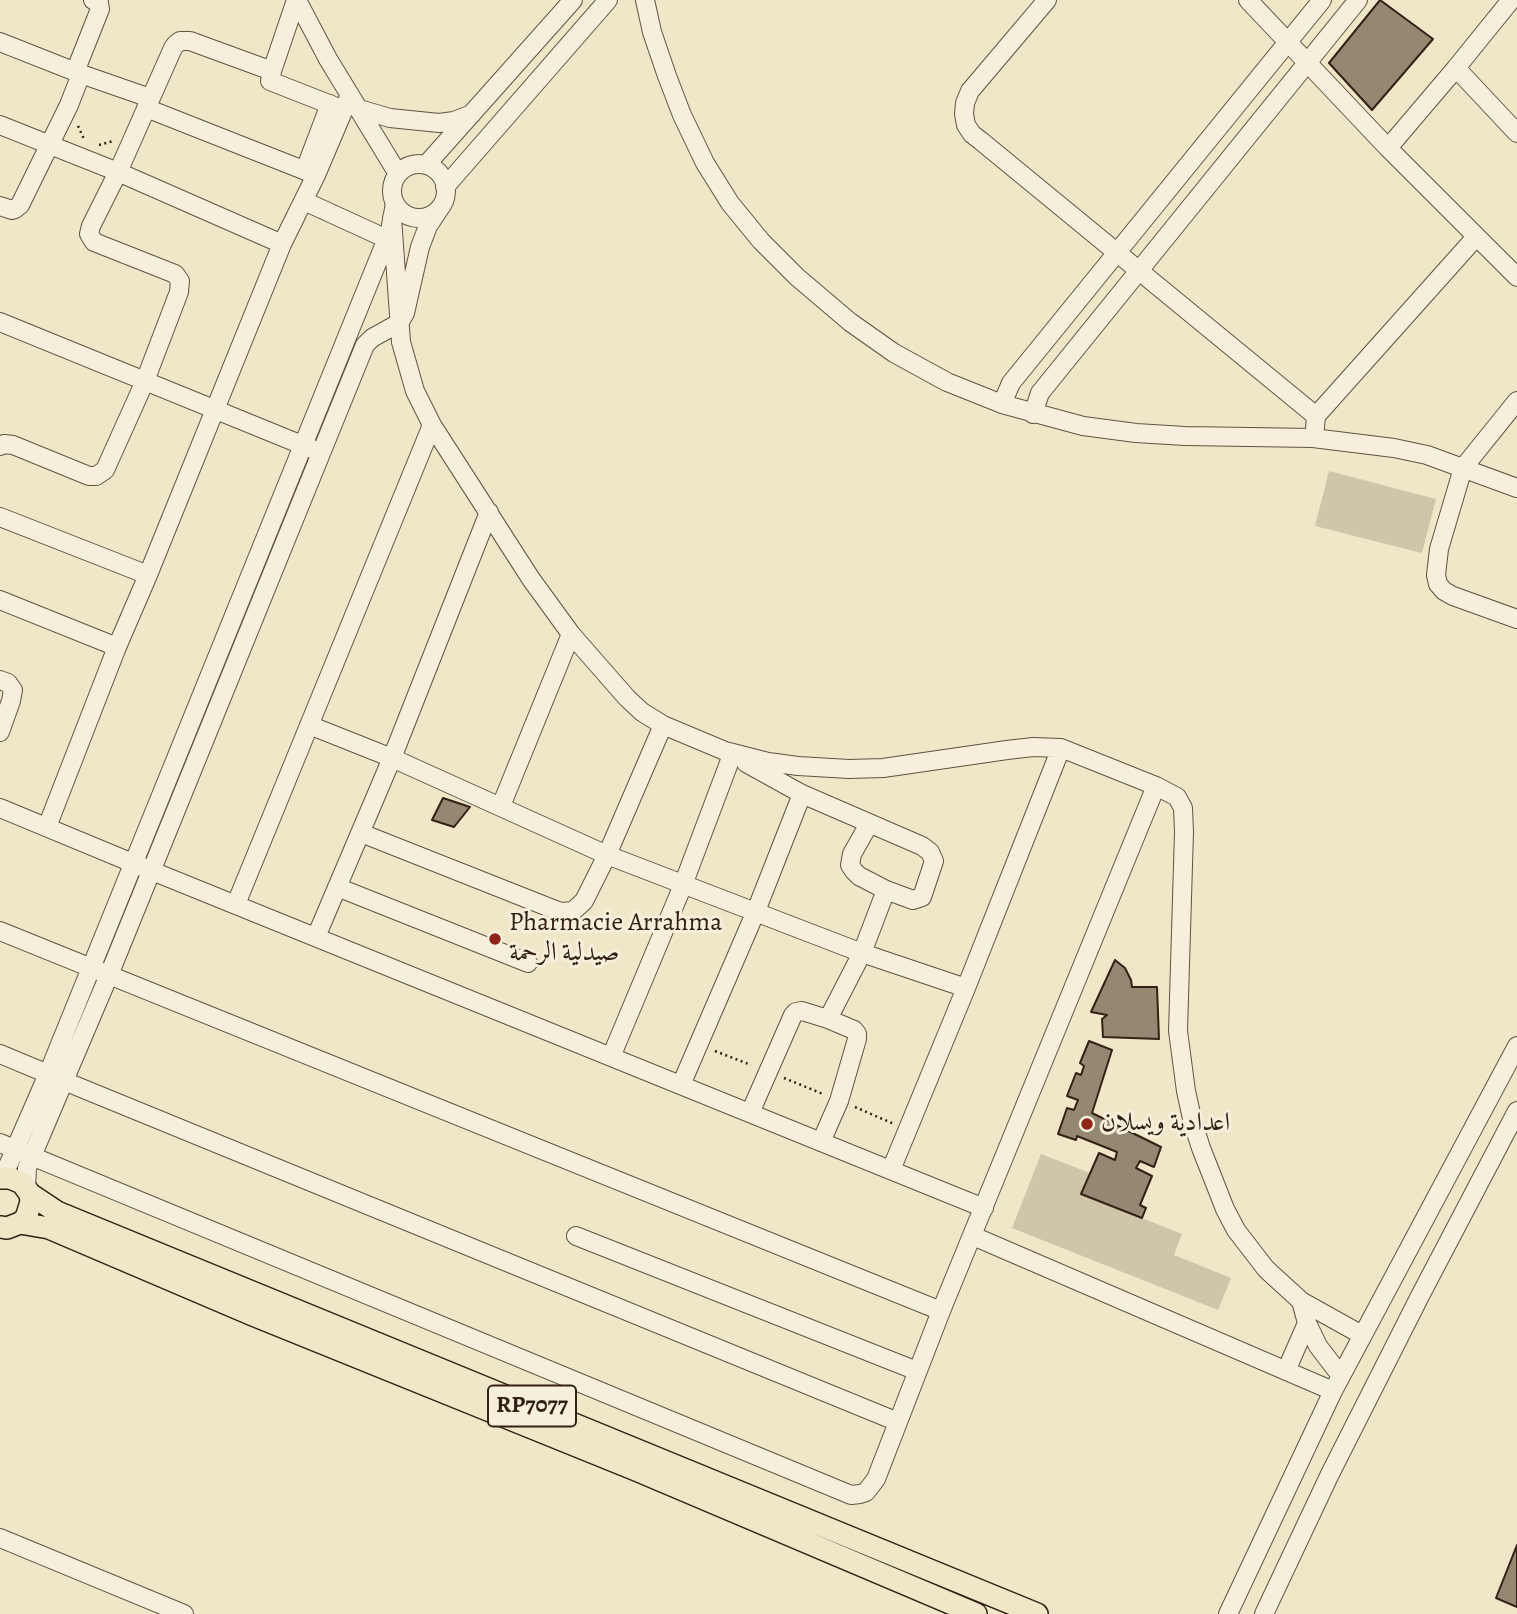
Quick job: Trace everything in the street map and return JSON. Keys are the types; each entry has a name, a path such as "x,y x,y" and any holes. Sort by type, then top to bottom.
{"main road":[{"name":"RP7077","path":"2,1178 16,1180 57,1212 1037,1614"},
{"name":"RP7077","path":"10,1225 26,1217 30,1210 28,1191"},
{"name":"RP7077","path":"10,1225 49,1228 253,1315 636,1470 976,1614"}],"street":[{"path":"0,206 12,210 20,205 69,105 100,9 99,3 93,0"},
{"path":"297,0 270,81 390,118 439,123 472,114"},
{"path":"297,0 346,105 398,174"},
{"path":"426,165 573,0"},
{"path":"445,187 608,0"},
{"path":"645,0 652,32 682,116 705,163 724,193 761,241 797,277 850,322 894,353 947,382 1002,404 1083,426 1185,436 1313,438 1394,447 1427,455 1517,488"},
{"path":"1047,0 970,91 964,114 967,125 981,141 1316,416"},
{"path":"1248,0 1388,148 1517,277"},
{"path":"1002,404 1011,383 1322,0"},
{"path":"1033,414 1040,393 1358,0"},
{"path":"1388,148 1511,0"},
{"path":"0,446 13,445 83,474 96,476 105,470 145,381 179,292 180,281 175,274 98,245 89,234 91,226 173,48 180,41 190,41 272,71"},
{"path":"0,42 310,173"},
{"path":"1456,68 1517,133"},
{"path":"47,828 117,647 282,244 304,201 310,173 346,105"},
{"path":"0,125 118,172 282,244"},
{"path":"2,1178 109,975 365,345 399,323 405,313 420,247 428,226 444,201 445,187 439,173 426,165 411,165 398,174 392,188 399,323 409,374 432,425 531,579 571,635 642,712 663,725 728,753 802,794 922,846 930,852 934,861 922,897 913,900 886,890 853,871 850,865 852,854 869,824"},
{"path":"304,201 387,239"},
{"path":"393,211 400,210 417,218 440,208"},
{"path":"56,1077 92,968 387,239 393,211"},
{"path":"1313,438 1316,416 1476,237"},
{"path":"0,322 322,453"},
{"path":"1517,401 1463,468 1436,567 1438,584 1444,591 1517,619"},
{"path":"236,904 432,425"},
{"path":"316,937 392,758 489,512"},
{"path":"0,517 148,575"},
{"path":"0,600 117,647"},
{"path":"501,806 571,635"},
{"path":"0,680 8,683 13,690 12,701 0,732"},
{"path":"309,725 392,758 607,855 862,953 966,988"},
{"path":"361,833 561,912 573,911 589,893 663,725"},
{"path":"728,753 798,766 849,769 883,768 1033,747 1061,748 1177,797 1181,802 1184,817 1178,1031 1193,1123 1225,1209 1236,1230 1266,1269 1301,1301 1362,1335"},
{"path":"891,1170 1061,748"},
{"path":"611,1057 683,885 728,753"},
{"path":"16,1149 851,1495 860,1494 866,1492 876,1479 941,1311 1156,786"},
{"path":"681,1085 756,912 802,794"},
{"path":"0,807 984,1208"},
{"path":"337,887 528,962"},
{"path":"828,1019 862,953 886,890"},
{"path":"0,931 941,1311"},
{"path":"750,1113 793,1014 803,1011 828,1019 854,1030 857,1034 856,1048 839,1101 821,1142"},
{"path":"1228,1614 1337,1383 1517,1046"},
{"path":"0,1054 898,1422"},
{"path":"1264,1614 1330,1474 1517,1111"},
{"path":"16,1149 27,1168 28,1191"},
{"path":"576,1236 917,1371"},
{"path":"973,1236 1286,1371 1337,1383"},
{"path":"1301,1301 1313,1338 1337,1383"},
{"path":"1286,1371 1307,1323"},
{"path":"0,1538 184,1614"}],"path":[{"path":"83,158 88,148 134,135"},
{"path":"699,1044 908,1129"}],"shaded area":[{"path":"1329,471 1436,499 1422,553 1315,526"},
{"path":"1041,1154 1090,1173 1082,1194 1182,1234 1174,1255 1231,1278 1218,1310 1012,1228"}],"building":[{"path":"1380,0 1433,39 1372,110 1329,63"},
{"path":"443,798 470,807 454,827 432,820"},
{"path":"1115,960 1125,968 1132,987 1157,987 1159,1039 1103,1037 1102,1019 1107,1015 1091,1012"},
{"name":"اعدادية ويسلان","path":"1089,1041 1112,1050 1092,1113 1161,1147 1154,1167 1140,1161 1136,1168 1152,1176 1140,1205 1146,1208 1142,1218 1081,1194 1099,1153 1115,1160 1117,1152 1077,1136 1076,1140 1058,1134 1067,1108 1074,1110 1078,1100 1067,1096 1076,1073 1081,1075 1084,1066 1080,1063"},
{"path":"1517,1545 1517,1607 1496,1598"}],"place":[{"name":"Pharmacie Arrahma صيدلية الرحمة","path":"495,939"},
{"name":"اعدادية ويسلان","path":"1087,1124"}]}
